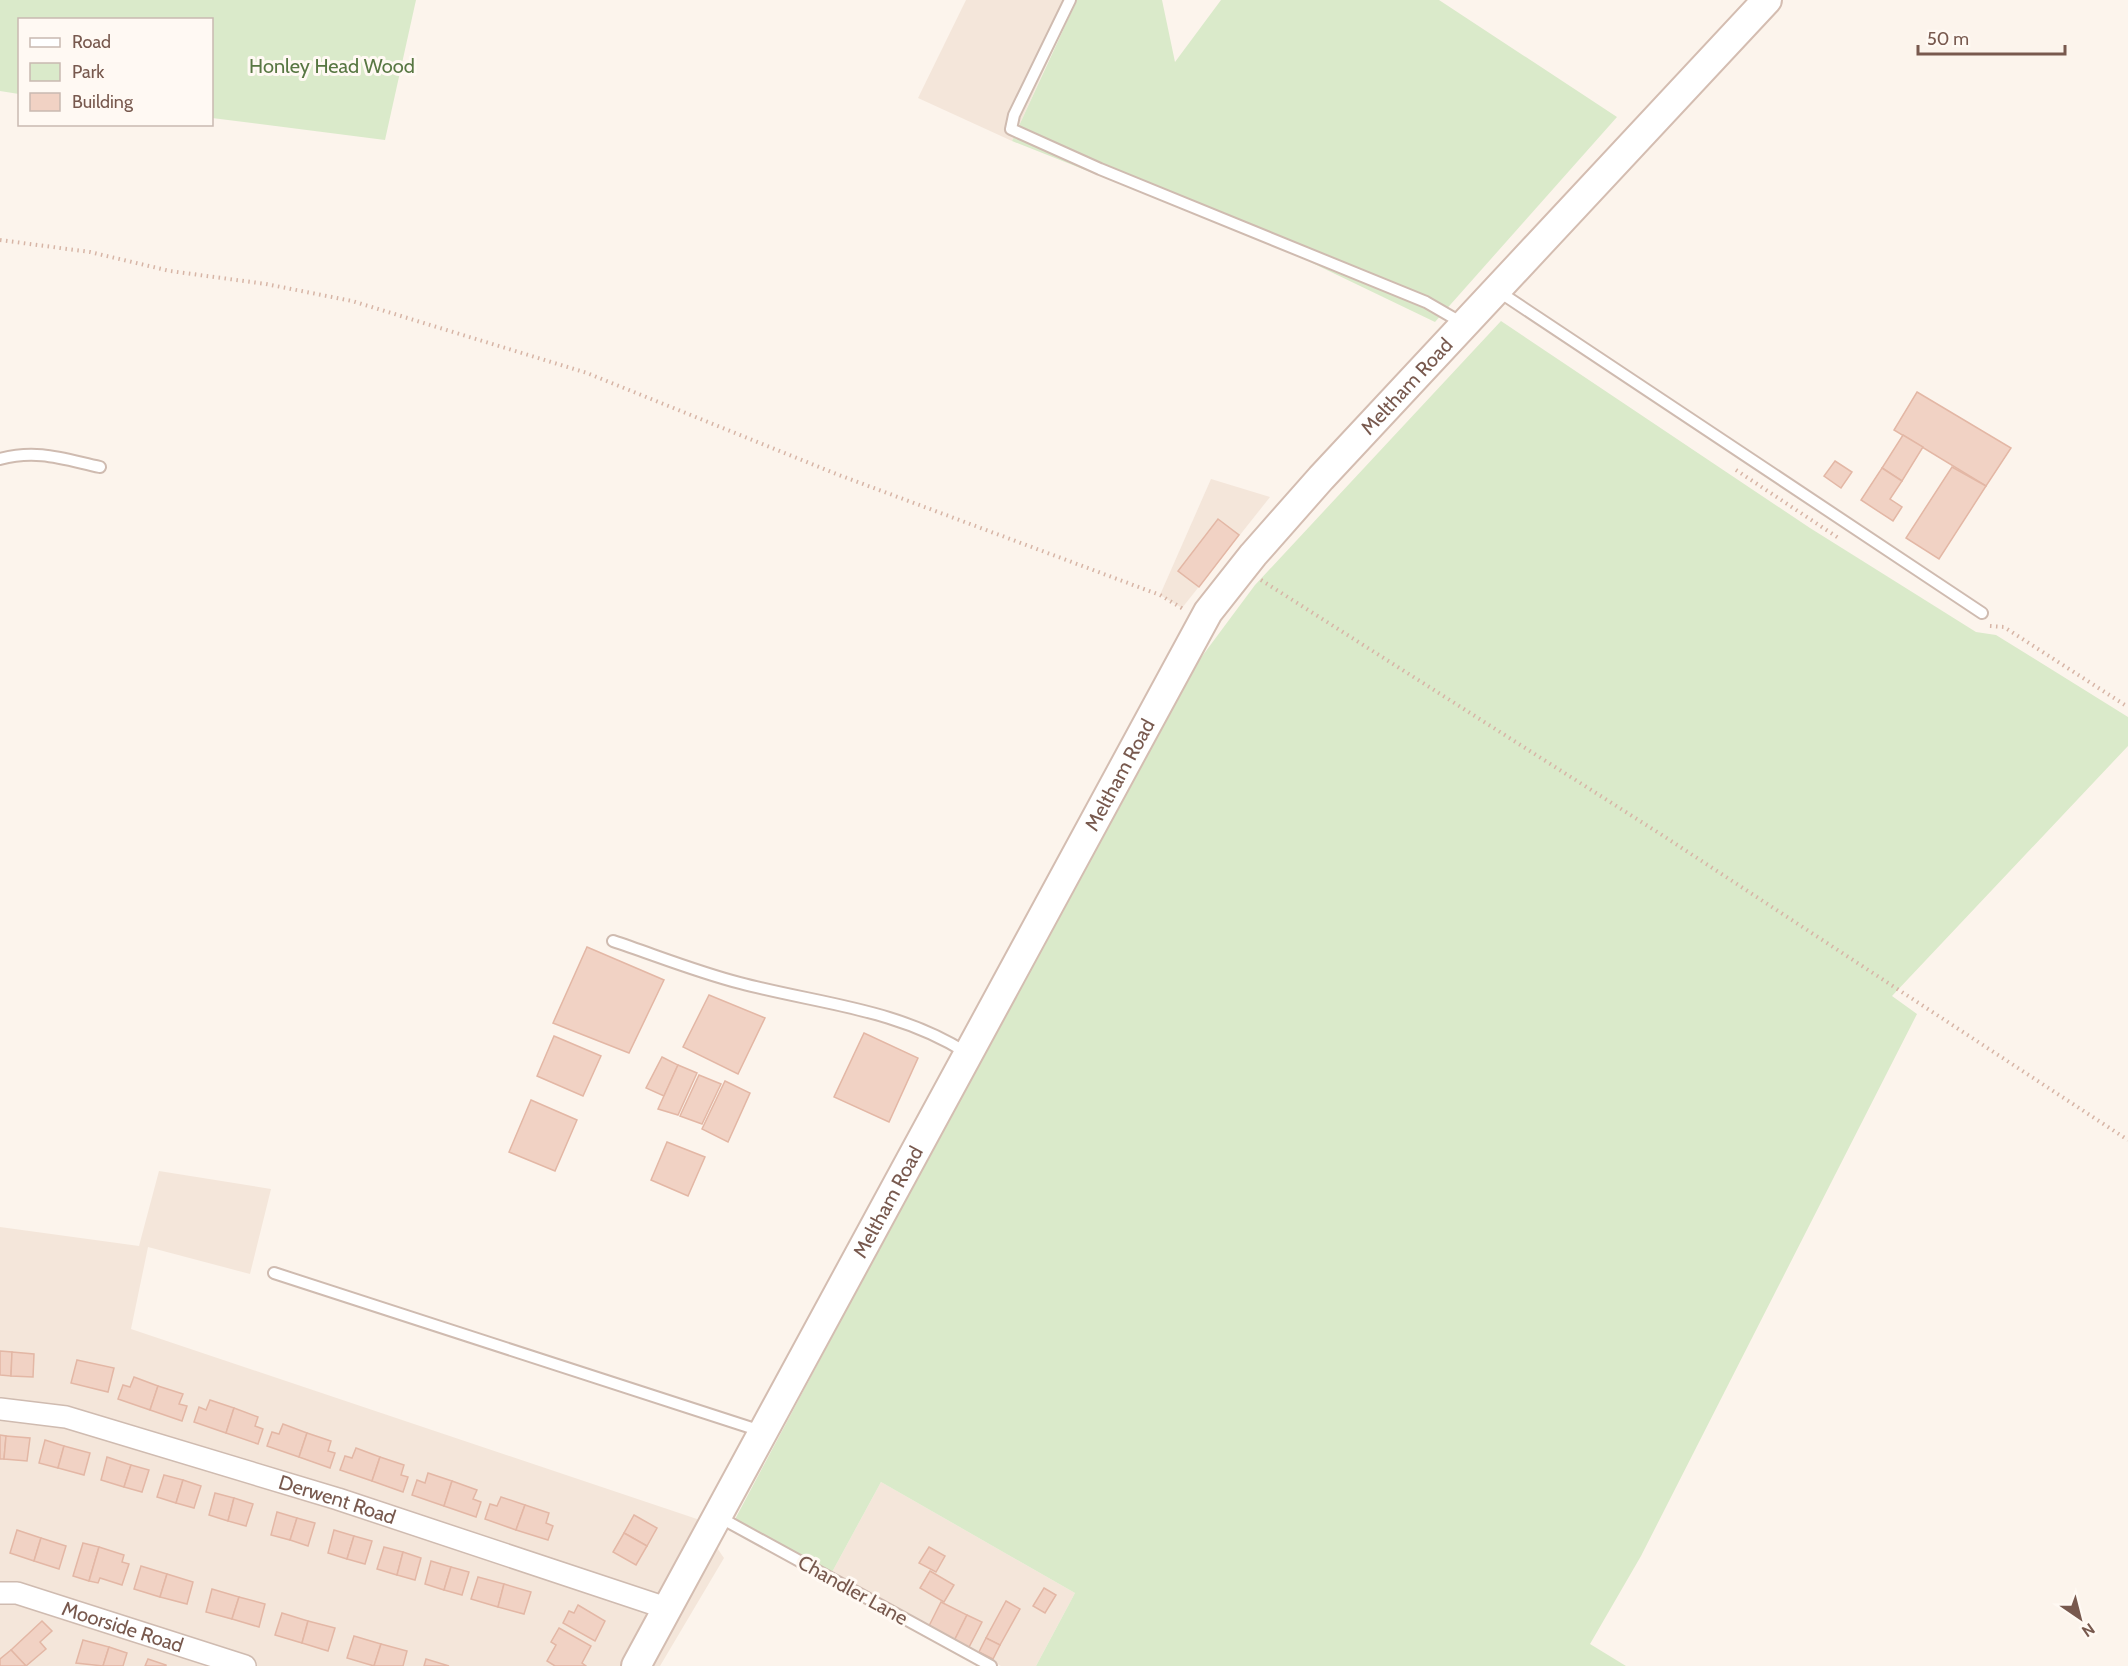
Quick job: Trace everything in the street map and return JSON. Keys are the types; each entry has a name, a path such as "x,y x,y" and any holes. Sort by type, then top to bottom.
{"street":[{"name":"Meltham Road","path":"636,1666 1204,620 1243,568 1321,478 1767,0"},
{"name":"Derwent Road","path":"0,1409 66,1417 338,1499 669,1609"},
{"name":"Moorside Road","path":"0,1593 17,1593 245,1666"}],"lane":[{"path":"1070,0 1014,115 1011,129 1100,169 1416,298 1464,324"},
{"path":"1497,291 1982,613"},
{"path":"0,459 21,453 35,454 100,467"},
{"path":"613,941 740,983 846,1005 937,1034 968,1053"},
{"path":"274,1273 762,1431"},
{"name":"Chandler Lane","path":"716,1515 991,1666"}],"path":[{"path":"0,240 90,252 170,271 266,284 351,301 587,374 820,468 1160,595 1204,620"},
{"path":"1243,568 1606,800 2128,1140"}],"shaded area":[{"path":"966,0 1076,0 1012,141 918,98"},
{"path":"1211,479 1270,497 1182,608 1160,595"},
{"path":"159,1171 271,1189 250,1274 148,1247 131,1329 697,1519 724,1558 660,1666 0,1666 0,1227 139,1246"},
{"path":"881,1482 1075,1593 1036,1666 1001,1666 831,1574"}],"green space":[{"name":"Honley Head Wood","path":"0,0 416,0 385,140 213,118 213,18 18,18 18,94 0,91"},
{"path":"1077,0 1162,0 1175,62 1221,0 1439,0 1617,117 1435,322 1279,247 1012,141"},
{"path":"1501,321 1810,528 1976,632 1996,635 2128,717 2128,746 1892,996 1917,1014 1641,1556 1590,1644 1626,1666 1036,1666 1075,1593 881,1482 831,1574 733,1523 879,1249 1200,659 1255,585"}],"building":[{"path":"1917,392 2011,448 1986,486 1894,430"},
{"path":"1903,435 1923,447 1902,481 1882,468"},
{"path":"1835,461 1852,472 1841,488 1824,476"},
{"path":"1952,467 1986,486 1939,559 1906,538"},
{"path":"1882,468 1902,481 1890,499 1902,507 1893,521 1861,500"},
{"path":"1218,519 1239,535 1199,587 1178,571"},
{"path":"587,947 664,980 629,1053 553,1023"},
{"path":"709,995 765,1018 738,1074 683,1047"},
{"path":"864,1033 918,1058 889,1122 834,1097"},
{"path":"554,1036 601,1056 583,1096 537,1076"},
{"path":"662,1057 678,1065 664,1096 646,1088"},
{"path":"678,1065 697,1073 678,1115 658,1109"},
{"path":"699,1075 721,1084 702,1124 680,1116"},
{"path":"725,1081 750,1093 728,1142 702,1129"},
{"path":"531,1100 577,1120 555,1171 509,1152"},
{"path":"667,1142 705,1157 688,1196 651,1180"},
{"path":"0,1351 12,1352 11,1376 0,1375"},
{"path":"12,1352 34,1354 33,1377 11,1376"},
{"path":"77,1360 114,1368 108,1392 71,1383"},
{"path":"134,1377 158,1386 150,1410 118,1399 123,1385 130,1387"},
{"path":"158,1386 183,1394 179,1404 187,1406 182,1421 150,1410"},
{"path":"210,1400 234,1408 226,1433 194,1422 199,1407 206,1410"},
{"path":"234,1408 258,1417 255,1426 263,1429 258,1444 226,1433"},
{"path":"283,1424 307,1433 299,1457 267,1446 272,1432 279,1434"},
{"path":"307,1433 331,1441 328,1451 335,1453 330,1468 299,1457"},
{"path":"0,1435 6,1436 4,1459 0,1459"},
{"path":"6,1436 30,1438 27,1461 4,1459"},
{"path":"45,1440 64,1446 58,1468 39,1463"},
{"path":"64,1446 90,1453 84,1475 58,1468"},
{"path":"356,1448 380,1457 372,1481 340,1470 345,1456 352,1458"},
{"path":"107,1457 131,1465 124,1487 101,1480"},
{"path":"380,1457 404,1465 401,1475 408,1477 403,1492 372,1481"},
{"path":"131,1465 149,1470 142,1492 124,1487"},
{"path":"428,1473 452,1481 444,1506 412,1495 417,1480 425,1483"},
{"path":"164,1475 183,1480 176,1503 157,1497"},
{"path":"183,1480 201,1486 194,1508 176,1503"},
{"path":"452,1481 477,1490 473,1499 481,1502 476,1517 444,1506"},
{"path":"215,1493 234,1498 228,1521 209,1515"},
{"path":"501,1497 525,1505 516,1530 485,1519 490,1504 497,1506"},
{"path":"234,1498 253,1504 246,1526 228,1521"},
{"path":"525,1505 549,1513 546,1523 553,1526 548,1540 516,1530"},
{"path":"277,1512 297,1518 290,1540 271,1535"},
{"path":"634,1515 657,1528 647,1546 624,1533"},
{"path":"297,1518 315,1523 308,1546 290,1540"},
{"path":"17,1530 41,1538 34,1561 10,1553"},
{"path":"334,1530 354,1536 347,1559 328,1553"},
{"path":"624,1533 647,1546 636,1565 613,1552"},
{"path":"354,1536 372,1541 365,1564 347,1559"},
{"path":"41,1538 66,1546 59,1569 34,1561"},
{"path":"83,1543 99,1547 89,1581 73,1576"},
{"path":"99,1547 124,1555 122,1562 129,1564 122,1585 100,1578 98,1583 89,1581"},
{"path":"384,1547 403,1552 397,1575 377,1569"},
{"path":"929,1547 945,1556 936,1572 919,1563"},
{"path":"403,1552 421,1558 415,1580 397,1575"},
{"path":"431,1561 451,1567 444,1590 425,1584"},
{"path":"141,1566 167,1574 160,1597 134,1589"},
{"path":"451,1567 469,1572 462,1595 444,1590"},
{"path":"930,1571 954,1585 944,1602 920,1588"},
{"path":"167,1574 193,1582 187,1604 160,1597"},
{"path":"478,1577 504,1584 498,1607 471,1599"},
{"path":"504,1584 531,1592 524,1614 498,1607"},
{"path":"1044,1588 1056,1595 1045,1613 1033,1606"},
{"path":"212,1589 239,1597 232,1619 206,1612"},
{"path":"239,1597 265,1604 259,1627 232,1619"},
{"path":"1006,1601 1020,1609 1000,1645 986,1638"},
{"path":"941,1602 967,1615 953,1643 927,1630"},
{"path":"578,1605 605,1621 595,1641 563,1623 569,1611 574,1613"},
{"path":"282,1613 308,1621 302,1643 275,1635"},
{"path":"967,1615 982,1622 967,1651 953,1643"},
{"path":"42,1621 52,1631 40,1642 46,1649 26,1666 11,1650"},
{"path":"308,1621 335,1628 328,1651 302,1643"},
{"path":"559,1628 591,1646 582,1663 586,1666 555,1666 547,1661 556,1645 551,1642"},
{"path":"354,1636 381,1644 374,1666 347,1658"},
{"path":"986,1638 1000,1645 993,1659 979,1652"},
{"path":"83,1640 109,1647 103,1666 76,1663"},
{"path":"381,1644 407,1651 403,1666 374,1666"},
{"path":"109,1647 127,1653 123,1666 103,1666"},
{"path":"11,1650 26,1666 0,1666 0,1659"},
{"path":"148,1659 166,1665 166,1666 145,1666"},
{"path":"426,1659 449,1666 424,1666"}]}
